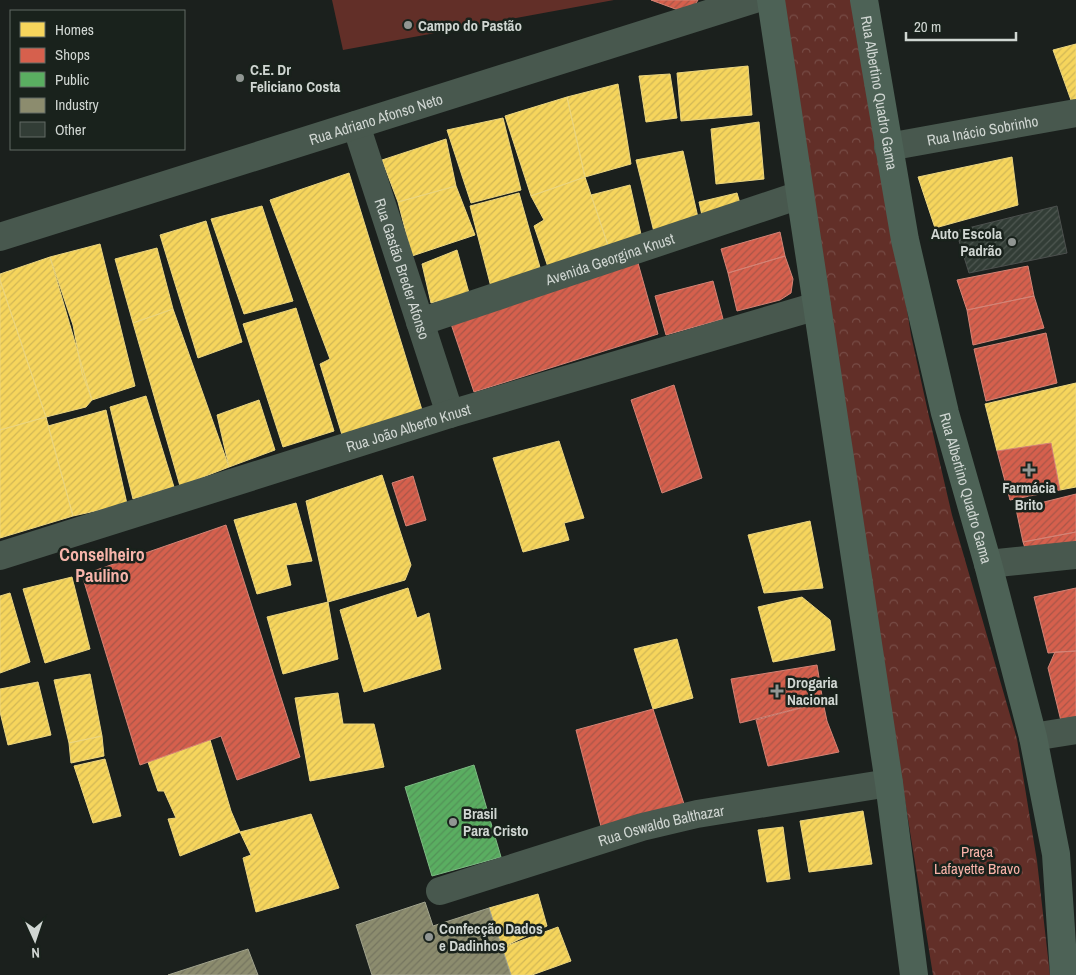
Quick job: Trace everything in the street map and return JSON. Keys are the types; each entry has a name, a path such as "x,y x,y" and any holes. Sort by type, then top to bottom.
{"main road":[{"path":"771,0 800,195 812,258 817,306 889,783 914,975"},
{"name":"Rua Albertino Quadro Gama","path":"864,0 905,240 945,413 988,564 1033,737 1056,854 1064,975"}],"street":[{"name":"Rua Adriano Afonso Neto","path":"0,237 752,0"},
{"name":"Rua Inácio Sobrinho","path":"888,147 1076,113"},
{"name":"Rua Gastão Breder Afonso","path":"356,125 450,414"},
{"name":"Avenida Georgina Knust","path":"420,322 800,195"},
{"name":"Rua João Alberto Knust","path":"0,556 450,414 817,306"},
{"path":"988,564 1076,555"},
{"path":"1033,737 1076,730"},
{"name":"Rua Oswaldo Balthazar","path":"440,891 642,827 697,814 889,783"}],"green space":[{"name":"Campo do Pastão","path":"332,0 614,0 343,50"},
{"name":"Praça Lafayette Bravo","path":"782,0 858,0 911,335 952,515 1017,739 1037,861 1050,975 933,975 779,14"}],"building: Homes":[{"path":"1076,44 1076,102 1072,103 1053,50"},
{"path":"748,66 752,115 681,121 677,73"},
{"path":"670,74 677,118 646,122 639,76"},
{"path":"618,84 631,164 585,177 567,97"},
{"path":"567,97 585,177 531,196 505,116"},
{"path":"503,118 521,190 471,203 447,130"},
{"path":"759,122 764,179 716,184 711,129"},
{"path":"446,139 456,186 398,202 382,160"},
{"path":"683,151 699,222 655,236 636,160"},
{"path":"1012,157 1018,205 935,228 918,177"},
{"path":"349,173 422,410 343,438 320,364 330,359 270,200"},
{"path":"585,177 610,251 549,270 534,226 544,220 531,196"},
{"path":"630,185 642,239 610,251 591,195"},
{"path":"456,186 475,235 412,256 398,202"},
{"path":"519,193 541,271 491,287 470,206"},
{"path":"737,193 741,207 703,220 699,202"},
{"path":"262,206 293,301 244,314 211,219"},
{"path":"206,221 242,342 198,358 160,235"},
{"path":"100,244 135,386 92,400 82,373 73,325 50,257"},
{"path":"157,248 173,309 133,323 115,259"},
{"path":"457,250 469,293 431,303 422,264"},
{"path":"50,257 92,400 86,407 46,417 0,280 0,274"},
{"path":"0,280 46,417 0,430"},
{"path":"296,308 334,431 283,447 243,324"},
{"path":"173,309 229,467 180,486 133,323"},
{"path":"1076,383 1076,487 1060,490 1051,443 997,451 985,404"},
{"path":"146,396 174,487 133,499 110,407"},
{"path":"259,400 275,450 229,467 217,415"},
{"path":"106,410 127,504 73,516 48,426"},
{"path":"46,417 73,516 0,538 0,430"},
{"path":"559,441 584,518 564,523 569,540 523,552 493,458"},
{"path":"382,475 411,565 405,580 328,602 306,501"},
{"path":"296,503 312,561 286,565 291,585 257,594 234,520"},
{"path":"810,521 823,588 764,593 748,535"},
{"path":"72,577 90,649 45,663 23,589"},
{"path":"408,588 417,618 429,613 441,669 364,692 340,610"},
{"path":"10,593 30,662 0,673 0,596"},
{"path":"802,597 830,620 835,650 773,662 758,607"},
{"path":"328,602 338,659 283,674 267,617"},
{"path":"677,639 693,698 653,709 634,649"},
{"path":"90,674 102,736 69,743 54,680"},
{"path":"38,682 51,735 8,745 0,712 0,689"},
{"path":"338,693 343,724 374,724 384,767 310,781 295,698"},
{"path":"208,733 231,811 240,832 180,856 168,819 176,818 164,791 158,791 148,762"},
{"path":"102,736 104,756 71,763 69,743"},
{"path":"105,759 121,816 93,823 74,766"},
{"path":"863,811 872,864 809,872 800,821"},
{"path":"311,814 339,888 256,912 243,858 251,855 240,832"},
{"path":"783,827 790,879 767,882 758,830"},
{"path":"538,894 547,926 501,948 489,908"},
{"path":"558,927 571,961 532,975 511,975 501,948"}],"building: Shops":[{"path":"651,0 698,0 689,14"},
{"path":"780,232 785,256 728,273 721,249"},
{"path":"785,256 793,279 791,293 780,300 737,311 728,273"},
{"path":"638,263 658,334 474,392 449,318"},
{"path":"1028,266 1034,296 967,310 957,280"},
{"path":"713,281 723,319 666,335 655,296"},
{"path":"1034,296 1044,328 973,345 967,310"},
{"path":"1046,333 1057,383 986,401 974,349"},
{"path":"674,385 702,478 662,493 631,400"},
{"name":"Farmácia Brito","path":"1051,443 1060,490 1010,500 997,451"},
{"path":"413,476 426,520 406,526 392,483"},
{"path":"1076,494 1076,532 1023,542 1016,509"},
{"path":"226,525 300,757 237,780 221,736 140,765 82,575"},
{"path":"1076,532 1076,547 1028,557 1023,542"},
{"path":"1076,588 1076,651 1048,653 1034,597"},
{"path":"1076,651 1076,719 1061,721 1048,668 1055,652"},
{"name":"Drogaria Nacional","path":"817,665 823,702 740,723 731,679"},
{"path":"823,702 827,721 839,752 768,766 756,720"},
{"path":"653,709 684,804 602,830 576,730"}],"building: Public":[{"name":"Brasil Para Cristo","path":"474,765 501,857 432,876 405,787"}],"building: Industry":[{"name":"Confecção Dados e Dadinhos","path":"425,902 433,926 489,908 511,975 372,975 356,925"},
{"path":"248,949 258,975 168,975"}],"building: Other":[{"name":"Auto Escola Padrão","path":"1057,206 1067,253 969,273 956,231"}],"place":[{"name":"Campo do Pastão","path":"408,25"},
{"name":"C.E. Dr Feliciano Costa","path":"240,78"},
{"name":"Auto Escola Padrão","path":"1012,242"},
{"name":"Farmácia Brito","path":"1029,470"},
{"name":"Drogaria Nacional","path":"777,691"},
{"name":"Brasil Para Cristo","path":"453,822"},
{"name":"Confecção Dados e Dadinhos","path":"429,937"}],"district":[{"name":"Conselheiro Paulino","path":"102,564"}]}
